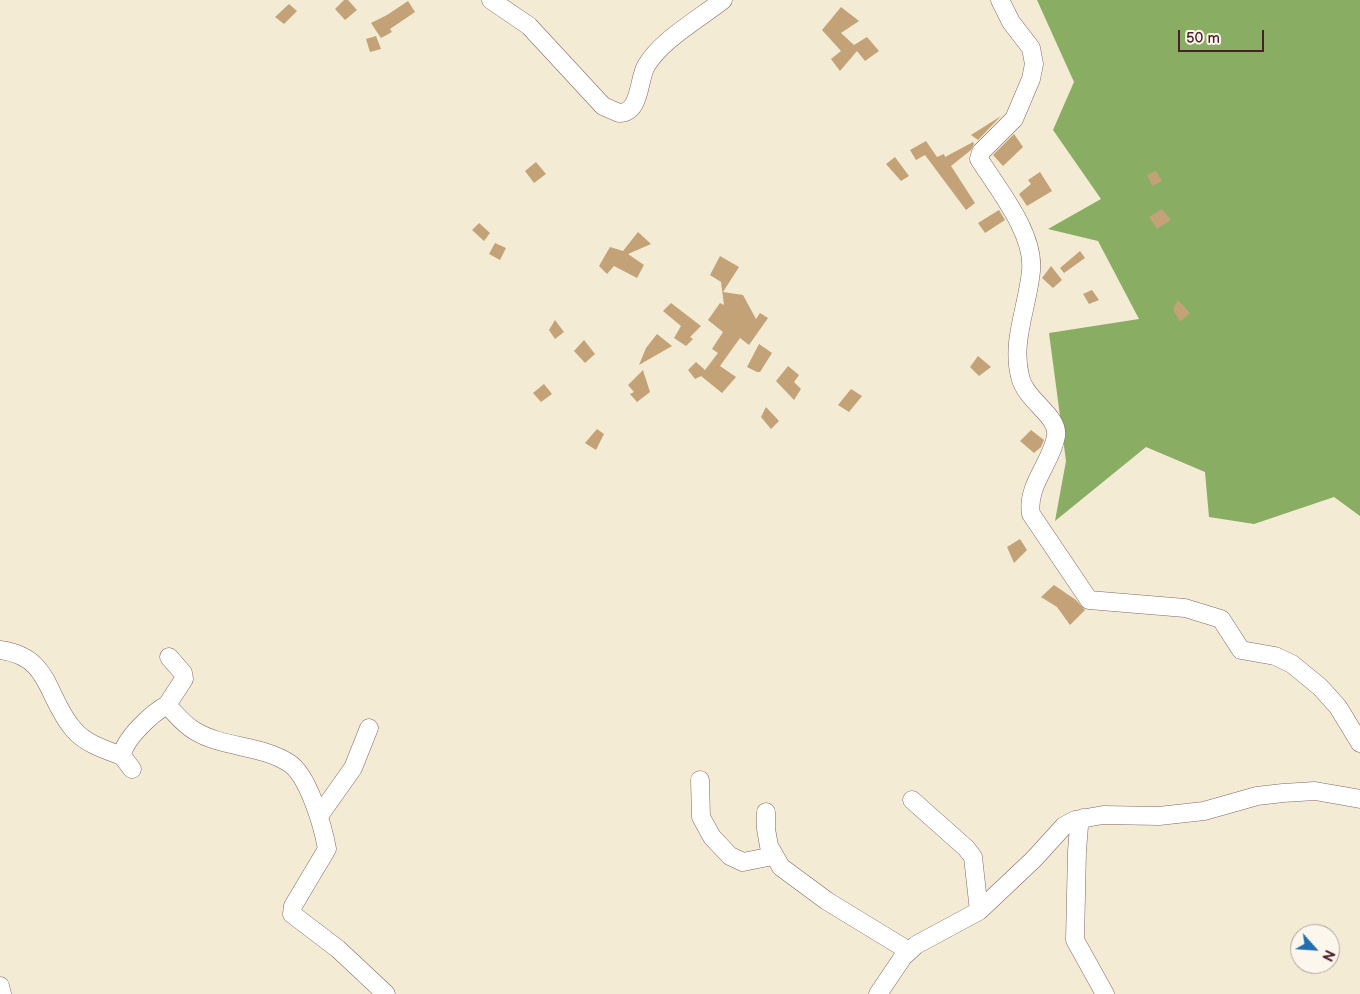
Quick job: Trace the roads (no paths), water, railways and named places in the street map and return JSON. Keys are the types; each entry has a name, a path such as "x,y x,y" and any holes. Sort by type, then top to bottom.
{"street":[{"path":"500,6 529,26 603,106 623,113 635,102 642,75 650,61 673,37 723,0"},
{"path":"1000,0 1011,22 1031,48 1034,64 1028,88 1014,119 982,152 979,159 1013,213 1028,242 1032,270 1020,329 1019,374 1022,386 1031,399 1052,419 1056,426 1056,436 1050,454 1029,503 1031,514 1089,600 1185,608 1221,619 1241,650 1275,656 1292,664 1320,687 1338,707 1360,743"},
{"path":"0,650 25,656 35,664 41,672 57,706 75,731 88,741 126,763 123,750 138,729 156,711 166,705 184,679 183,673 169,657"},
{"path":"166,705 196,732 277,757 290,763 302,779 319,816 326,843 325,855 293,906 292,914 338,949 386,994"},
{"path":"319,816 352,768 369,728"},
{"path":"700,780 701,817 712,837 730,856 743,862 773,856"},
{"path":"878,994 887,978 909,951 979,911 1001,892 1064,826 1083,818 1131,814 1159,816 1204,811 1257,796 1283,793 1314,791 1360,799"},
{"path":"912,800 966,848 973,857 979,911"},
{"path":"766,812 766,829 773,856 781,867 827,901 909,951"},
{"path":"1083,818 1079,826 1077,851 1075,940 1104,994"},
{"path":"0,986 2,994"}]}
